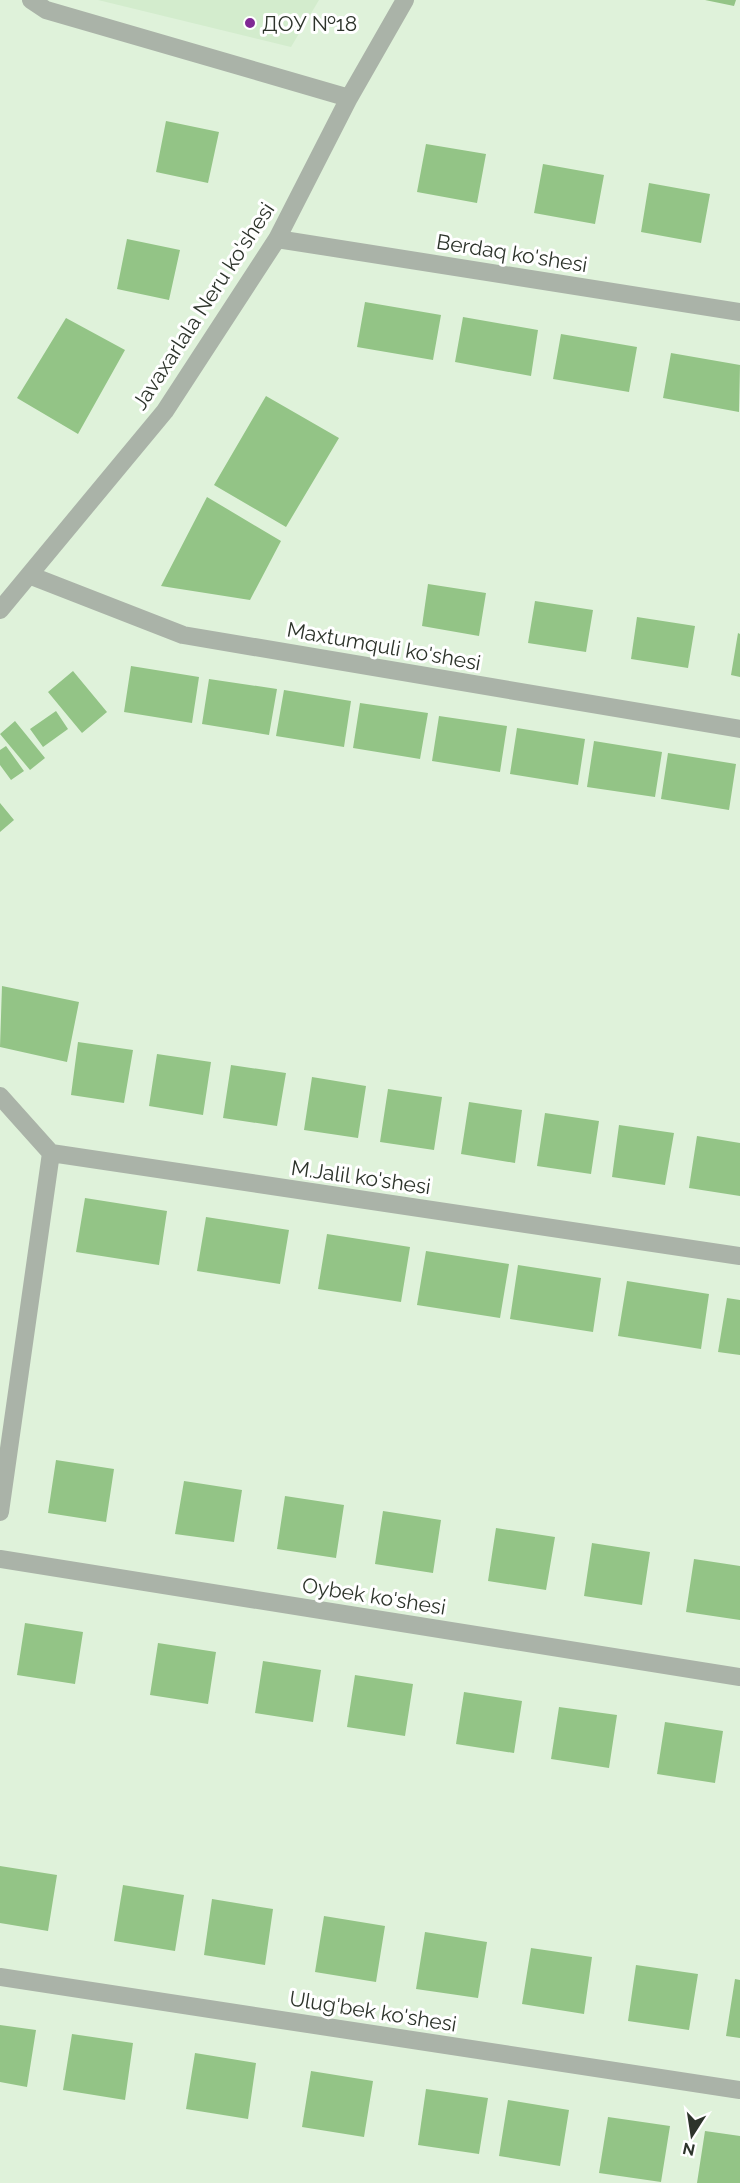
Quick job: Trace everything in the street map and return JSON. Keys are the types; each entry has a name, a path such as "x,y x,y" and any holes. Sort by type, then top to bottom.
{"street":[{"path":"31,0 46,10 349,98"},
{"name":"Javaxarlala Neru ko'shesi","path":"0,610 165,411 277,239 349,98 405,0"},
{"name":"Berdaq ko'shesi","path":"277,239 740,312"},
{"name":"Maxtumquli ko'shesi","path":"28,575 183,635 740,729"},
{"path":"0,1096 51,1153 0,1512"},
{"name":"M.Jalil ko'shesi","path":"51,1153 740,1256"},
{"name":"Oybek ko'shesi","path":"0,1559 740,1677"},
{"name":"Ulug'bek ko'shesi","path":"0,1977 740,2090"}],"shaded area":[{"name":"ДОУ №18","path":"98,0 319,0 291,47"}],"building":[{"path":"705,0 736,0 734,6"},
{"path":"166,121 219,132 208,183 156,172"},
{"path":"426,144 486,154 477,203 417,192"},
{"path":"543,164 604,175 595,224 534,213"},
{"path":"649,183 710,194 701,243 641,232"},
{"path":"127,239 180,250 169,300 117,289"},
{"path":"365,302 441,315 433,360 357,347"},
{"path":"463,317 538,330 531,376 455,362"},
{"path":"66,318 125,350 78,434 17,398"},
{"path":"561,334 637,347 629,392 553,379"},
{"path":"671,353 740,365 739,412 663,398"},
{"path":"266,396 339,438 286,527 214,485"},
{"path":"207,497 281,541 250,600 161,586"},
{"path":"428,584 486,593 479,636 422,626"},
{"path":"535,601 593,610 586,652 528,643"},
{"path":"637,617 695,626 688,668 631,659"},
{"path":"738,633 740,634 740,677 731,675"},
{"path":"131,666 199,677 192,723 124,712"},
{"path":"73,671 107,712 82,733 48,692"},
{"path":"209,679 277,689 269,735 202,724"},
{"path":"284,690 351,701 344,747 276,736"},
{"path":"360,703 428,713 420,759 353,748"},
{"path":"56,711 68,729 43,747 30,729"},
{"path":"439,716 507,726 500,772 432,761"},
{"path":"15,721 45,758 30,770 0,734"},
{"path":"517,728 585,739 578,785 510,774"},
{"path":"594,741 662,752 655,797 587,787"},
{"path":"6,746 24,771 11,780 0,765 0,750"},
{"path":"668,753 736,764 729,810 661,799"},
{"path":"0,803 14,820 0,832"},
{"path":"2,986 79,1002 67,1062 0,1047"},
{"path":"78,1042 133,1050 124,1103 71,1095"},
{"path":"157,1054 211,1062 203,1115 149,1106"},
{"path":"231,1065 286,1073 277,1126 223,1118"},
{"path":"312,1077 366,1086 358,1138 304,1130"},
{"path":"388,1089 442,1097 434,1150 380,1142"},
{"path":"469,1102 522,1110 515,1163 461,1154"},
{"path":"545,1113 599,1121 591,1174 537,1166"},
{"path":"619,1125 674,1133 665,1185 612,1177"},
{"path":"697,1136 740,1143 740,1196 689,1188"},
{"path":"85,1198 167,1211 159,1265 76,1252"},
{"path":"206,1217 289,1230 280,1284 197,1271"},
{"path":"327,1234 410,1247 401,1302 318,1289"},
{"path":"426,1251 509,1264 500,1318 417,1305"},
{"path":"518,1265 601,1278 593,1332 510,1319"},
{"path":"627,1281 709,1294 701,1349 618,1336"},
{"path":"727,1298 740,1300 740,1355 718,1352"},
{"path":"56,1460 114,1469 106,1522 48,1513"},
{"path":"184,1481 242,1490 234,1542 175,1534"},
{"path":"285,1496 344,1505 336,1558 277,1549"},
{"path":"383,1511 441,1520 433,1573 375,1564"},
{"path":"496,1528 555,1537 546,1590 488,1581"},
{"path":"592,1543 650,1552 642,1605 584,1596"},
{"path":"694,1559 740,1566 740,1620 686,1612"},
{"path":"25,1623 83,1632 75,1684 17,1675"},
{"path":"158,1643 216,1652 208,1704 150,1695"},
{"path":"263,1661 321,1670 313,1722 255,1713"},
{"path":"355,1675 413,1684 405,1736 347,1727"},
{"path":"464,1692 522,1701 514,1753 456,1744"},
{"path":"559,1707 617,1715 609,1768 551,1759"},
{"path":"665,1722 723,1731 715,1783 657,1774"},
{"path":"0,1866 57,1875 48,1931 0,1923"},
{"path":"123,1885 184,1895 175,1951 114,1941"},
{"path":"212,1899 273,1909 265,1965 204,1955"},
{"path":"324,1916 385,1926 376,1982 315,1972"},
{"path":"425,1932 487,1942 478,1998 416,1989"},
{"path":"531,1948 592,1957 584,2014 522,2004"},
{"path":"636,1965 698,1974 689,2030 628,2021"},
{"path":"735,1979 740,1980 740,2038 726,2036"},
{"path":"0,2025 36,2030 27,2087 0,2082"},
{"path":"72,2034 133,2043 125,2100 63,2090"},
{"path":"195,2053 256,2063 248,2119 186,2109"},
{"path":"311,2071 373,2081 364,2137 302,2127"},
{"path":"426,2089 488,2098 479,2154 418,2145"},
{"path":"508,2100 569,2110 560,2166 499,2156"},
{"path":"608,2117 670,2126 661,2182 599,2173"},
{"path":"705,2131 740,2136 740,2183 697,2183"}],"place":[{"name":"ДОУ №18","path":"250,23"}]}
